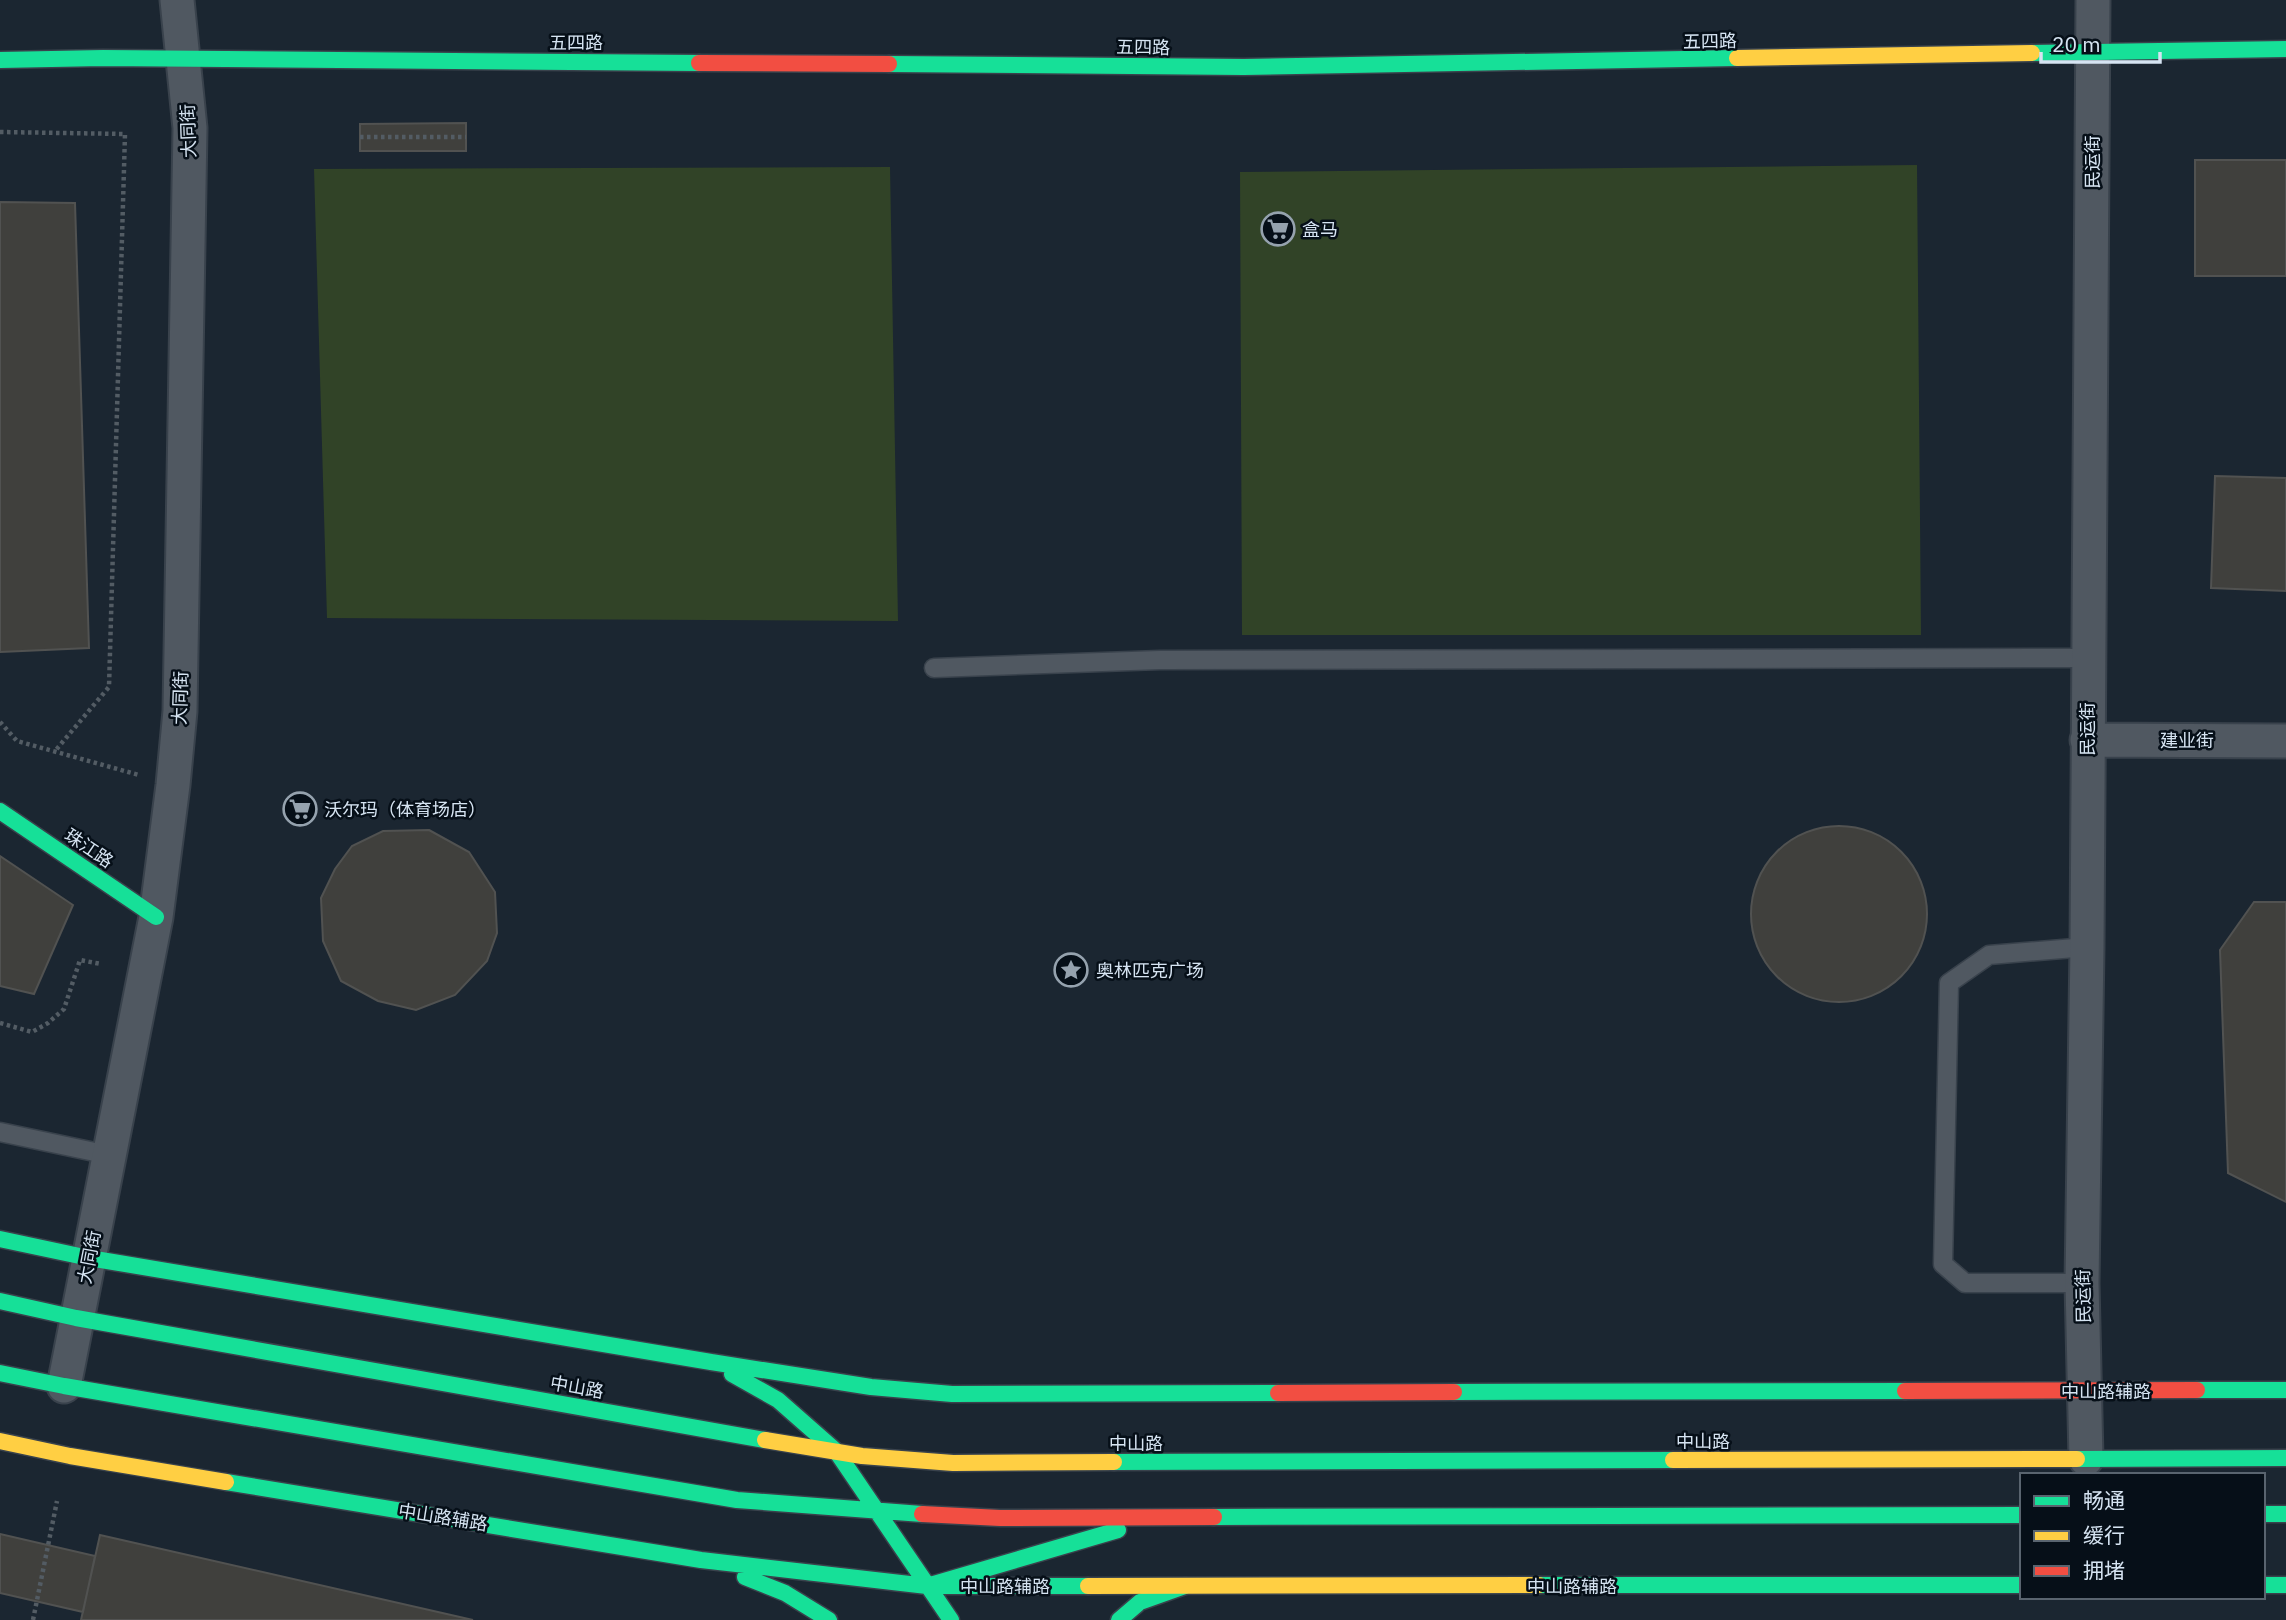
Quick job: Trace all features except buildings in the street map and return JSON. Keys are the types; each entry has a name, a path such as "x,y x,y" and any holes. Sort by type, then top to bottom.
{"main road":[{"name":"五四路","path":"0,60 1244,67 2286,49"},
{"name":"珠江路","path":"0,811 156,917"},
{"name":"中山路辅路","path":"0,1239 89,1258 710,1362 871,1387 952,1394 2286,1390"},
{"name":"中山路","path":"0,1301 76,1318 836,1451 953,1463 2286,1458"},
{"path":"710,1362 778,1400 836,1451 951,1620"},
{"path":"0,1373 64,1387 737,1500 878,1513 1000,1518 2020,1515"},
{"name":"中山路辅路","path":"0,1441 71,1456 701,1560 928,1586 2020,1586"},
{"path":"2265,1514 2286,1514"},
{"path":"928,1586 1160,1517"},
{"path":"701,1560 785,1593 829,1620"},
{"path":"2265,1585 2286,1585"},
{"path":"1119,1620 1140,1602 1185,1586"}],"street":[{"name":"大同街","path":"64,1387 156,917 180,711 190,128 177,0"},
{"name":"民运街","path":"2086,1459 2082,1283 2087,947 2093,0"},
{"name":"建业街","path":"2087,740 2286,741"}],"lane":[{"path":"934,668 1160,660 2088,658"},
{"path":"2082,1283 1965,1283 1943,1264 1949,982 1989,955 2087,947"},
{"path":"0,1132 109,1155"}],"path":[{"path":"0,132 125,134 109,687 55,751"},
{"path":"360,137 466,137"},
{"path":"0,722 18,741 173,785"},
{"path":"0,1023 32,1032 48,1023 64,1009 80,960 101,964"},
{"path":"33,1620 57,1501"}],"green space":[{"path":"1917,165 1921,635 1242,635 1240,172"},
{"path":"890,167 898,621 327,618 314,169"}],"traffic: fast":[{"path":"2032,53 2286,49"},
{"path":"0,60 103,58 699,63"},
{"path":"889,64 1244,67 1737,58"},
{"path":"0,811 156,917"},
{"path":"0,1239 89,1258 711,1362"},
{"path":"0,1301 76,1318 765,1440"},
{"path":"711,1362 871,1387 952,1394 1278,1393"},
{"path":"0,1373 737,1500 922,1514"},
{"path":"732,1374 778,1400 836,1451 951,1620"},
{"path":"2197,1390 2286,1390"},
{"path":"1454,1392 1905,1391"},
{"path":"2077,1459 2286,1458"},
{"path":"1114,1462 1673,1460"},
{"path":"226,1482 701,1560 927,1586 1088,1586"},
{"path":"2265,1514 2286,1514"},
{"path":"1214,1517 2020,1515"},
{"path":"927,1586 1118,1530"},
{"path":"745,1577 785,1593 829,1620"},
{"path":"1539,1585 2020,1585"},
{"path":"2265,1585 2286,1585"},
{"path":"1119,1620 1140,1602 1185,1586"}],"traffic: slow":[{"path":"1737,58 2032,53"},
{"path":"765,1440 862,1456 953,1463 1114,1462"},
{"path":"0,1441 70,1456 226,1482"},
{"path":"1673,1460 2077,1459"},
{"path":"1088,1586 1539,1585"}],"traffic: jam":[{"path":"699,63 889,64"},
{"path":"1905,1391 2197,1390"},
{"path":"1278,1393 1454,1392"},
{"path":"922,1514 1000,1518 1214,1517"}],"place":[{"name":"盒马","path":"1278,229"},
{"name":"沃尔玛（体育场店）","path":"300,809"},
{"name":"奥林匹克广场","path":"1071,970"}]}
